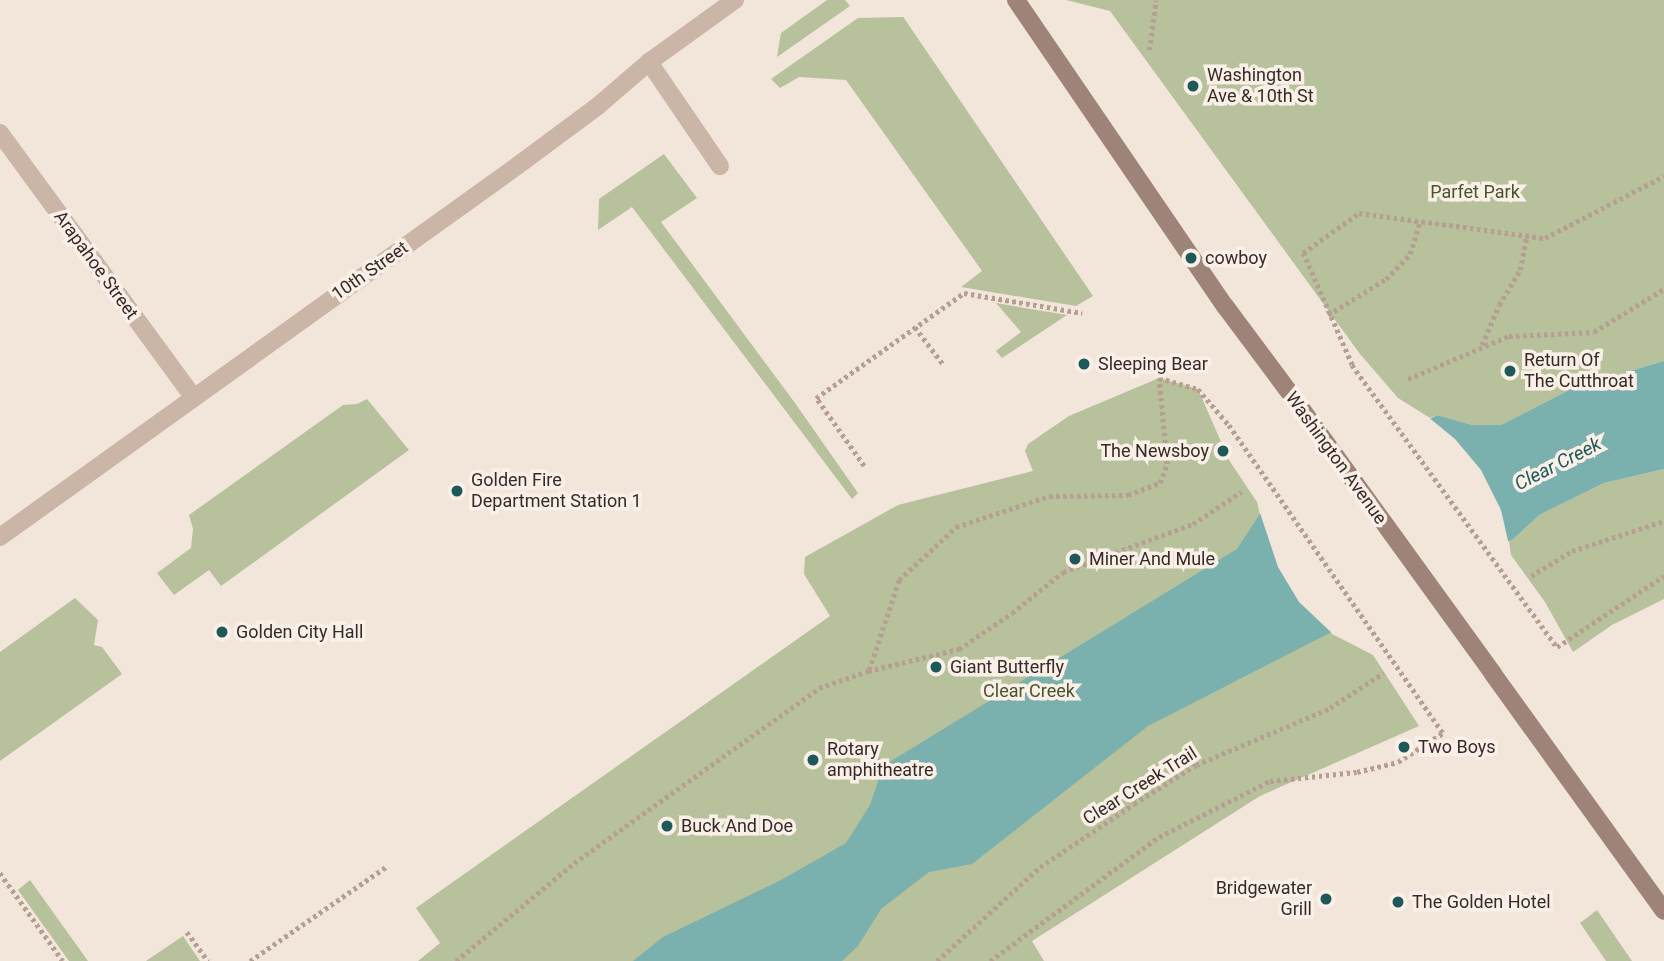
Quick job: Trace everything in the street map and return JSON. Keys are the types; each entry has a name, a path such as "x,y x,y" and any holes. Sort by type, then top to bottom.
{"street":[{"name":"10th Street","path":"0,537 517,166 599,105 649,62 735,0"},
{"name":"Washington Avenue","path":"1016,0 1225,306 1664,911"},
{"path":"649,62 720,166"},
{"name":"Arapahoe Street","path":"0,133 193,397"}],"path":[{"path":"1149,50 1156,0"},
{"path":"1664,176 1545,238 1359,213 1303,253 1352,365 1558,648 1664,576"},
{"path":"1328,315 1386,279 1410,254 1420,221"},
{"path":"1482,345 1499,305 1520,270 1527,235"},
{"path":"1408,379 1482,345 1509,336 1594,332 1664,289"},
{"path":"864,466 816,398 915,327 964,293 1082,313"},
{"path":"915,327 943,364"},
{"path":"868,671 898,580 956,527 1049,496 1128,495 1160,483 1167,464 1159,379 1198,389 1229,425 1443,733 1398,762 1357,772 1269,781 1257,787 1159,837 990,961"},
{"path":"456,961 574,863 819,688 868,671 960,649 1012,613 1063,572 1192,524 1241,492"},
{"path":"1531,576 1572,551 1664,521"},
{"name":"Clear Creek Trail","path":"937,961 1040,867 1134,804 1196,765 1331,708 1383,673"},
{"path":"250,961 387,866"},
{"path":"0,873 63,961"},
{"path":"187,932 208,961"}],"green space":[{"path":"827,0 845,0 850,6 777,57 781,33"},
{"name":"Parfet Park","path":"1066,0 1664,0 1664,361 1575,387 1501,425 1472,425 1437,415 1430,418 1398,398 1360,354 1110,11"},
{"path":"904,17 1093,296 1076,306 961,287 982,271 846,80 799,77 780,88 771,79 858,18"},
{"path":"664,154 697,198 661,222 858,493 852,499 632,207 598,230 599,199"},
{"path":"996,303 1067,315 1002,358 996,351 1021,332"},
{"name":"Clear Creek","path":"1159,378 1198,389 1229,460 1257,502 1260,514 1332,634 1373,655 1419,726 1260,796 1032,941 1044,961 418,961 440,943 416,908 830,616 804,574 805,557 898,505 1033,471 1025,451 1028,444 1069,416"},
{"path":"367,399 409,450 221,586 209,570 174,595 157,573 191,548 193,529 189,515 343,405 357,404"},
{"path":"1664,469 1664,599 1612,625 1573,652 1545,602 1511,555 1509,541 1539,515 1604,483"},
{"path":"75,598 98,620 94,645 102,647 122,674 0,761 0,652"},
{"path":"30,880 88,961 69,961 18,890"},
{"path":"1597,910 1632,961 1606,961 1580,923"},
{"path":"183,936 200,961 146,961"}],"water":[{"name":"Clear Creek","path":"1664,361 1664,469 1604,483 1539,515 1513,539 1148,726 972,864 929,872 881,909 858,946 842,961 633,961 663,937 781,880 846,843 870,805 883,766 1237,549 1260,514 1437,415 1472,425 1501,425 1575,387"}],"pier":[{"path":"1427,416 1455,439 1481,470 1501,510 1509,545 1334,635 1299,602 1278,567 1259,510"}],"place":[{"name":"Washington Ave & 10th St","path":"1193,86"},
{"name":"cowboy","path":"1191,258"},
{"name":"Sleeping Bear","path":"1084,364"},
{"name":"Return Of The Cutthroat","path":"1510,371"},
{"name":"The Newsboy","path":"1223,451"},
{"name":"Golden Fire Department Station 1","path":"457,491"},
{"name":"Miner And Mule","path":"1075,559"},
{"name":"Golden City Hall","path":"222,632"},
{"name":"Giant Butterfly","path":"936,667"},
{"name":"Two Boys","path":"1404,747"},
{"name":"Rotary amphitheatre","path":"813,760"},
{"name":"Buck And Doe","path":"667,826"},
{"name":"Bridgewater Grill","path":"1326,899"},
{"name":"The Golden Hotel","path":"1398,902"}]}
